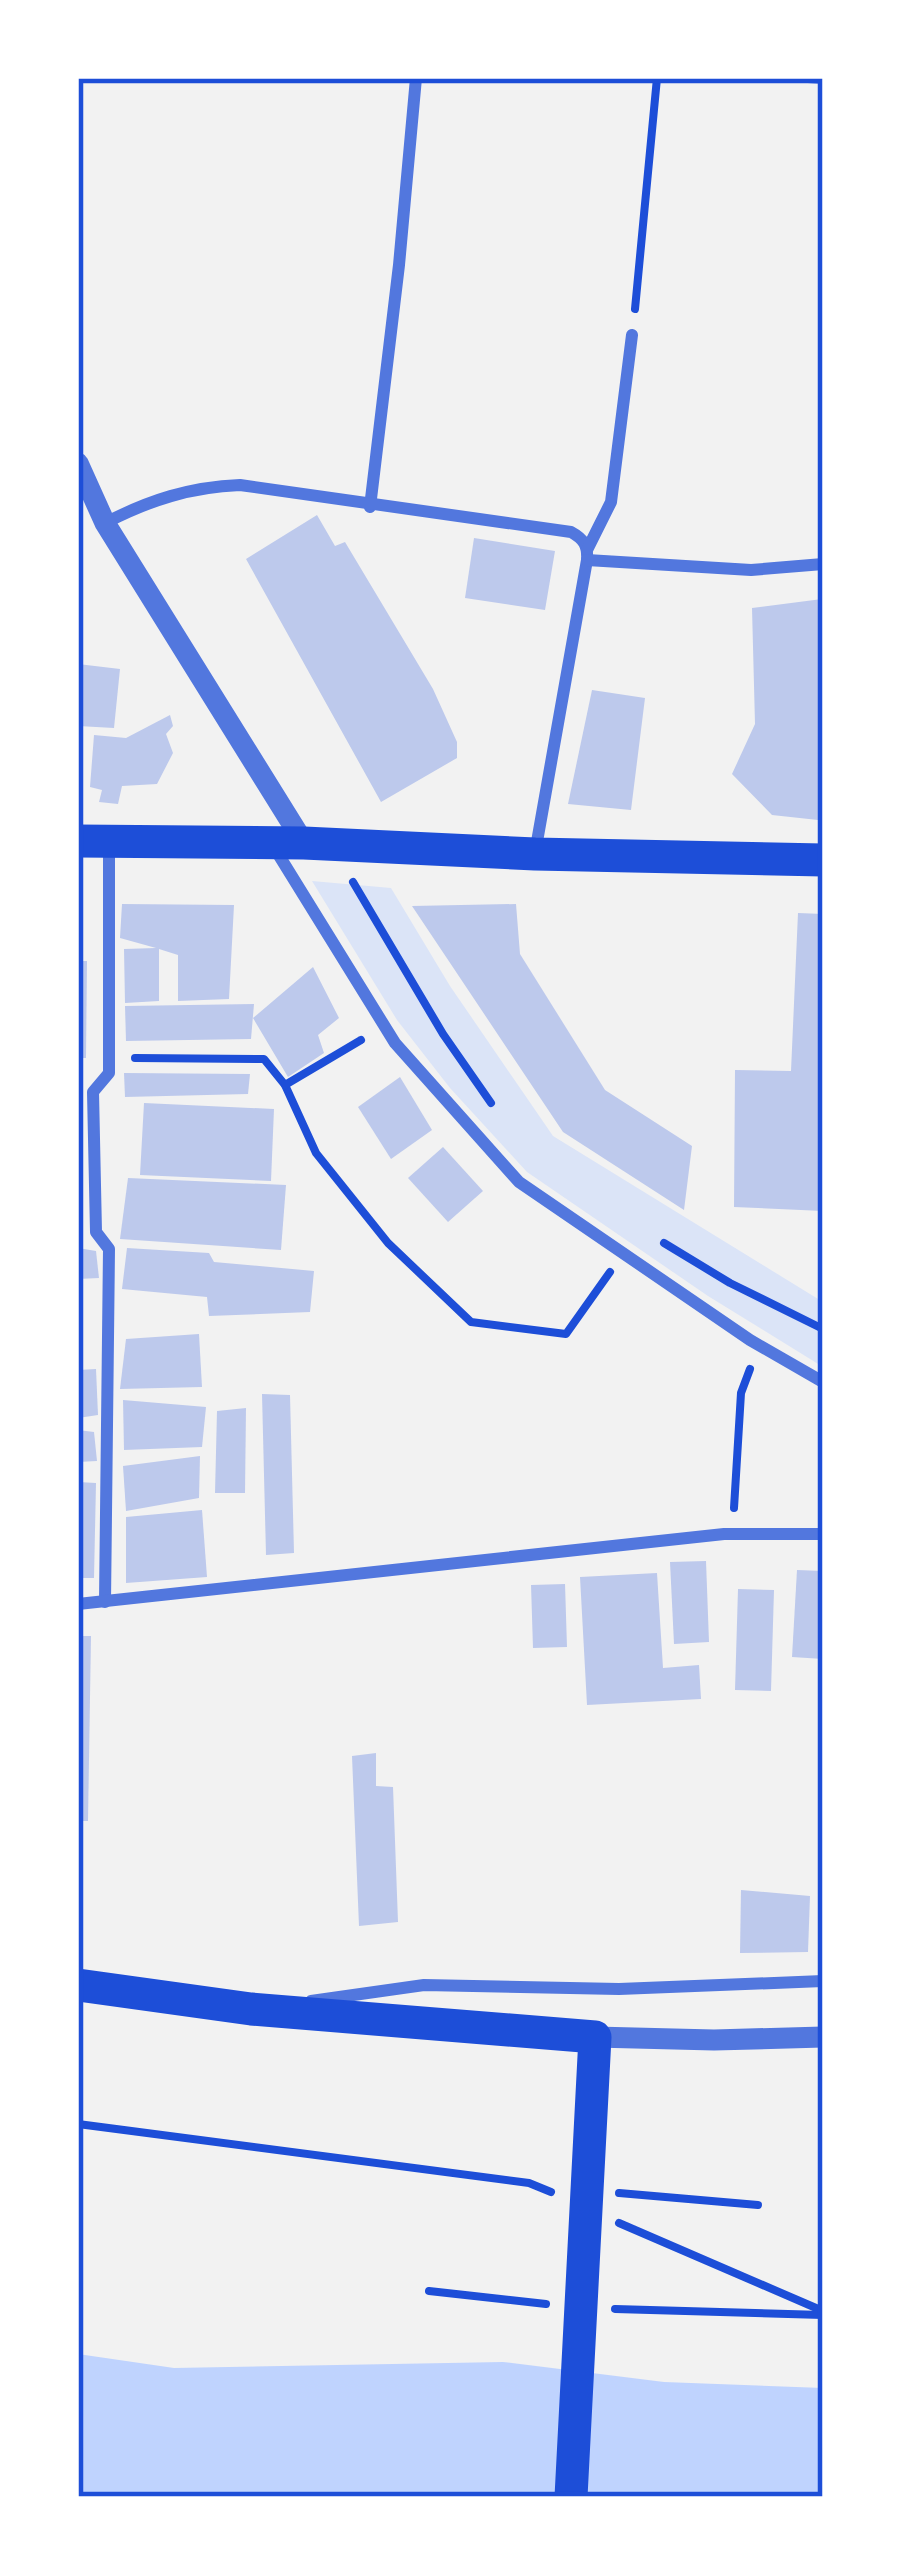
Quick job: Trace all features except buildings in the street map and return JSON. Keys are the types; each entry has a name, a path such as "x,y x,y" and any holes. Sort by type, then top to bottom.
{"highway":[{"path":"94,842 288,843 823,860"},
{"path":"78,1985 594,2052 572,2497"}],"street":[{"path":"370,506 416,78"},
{"path":"808,78 823,79"},
{"path":"535,854 587,555 611,502 632,335"},
{"path":"78,463 105,523 288,843 383,1026 519,1182 759,1346 823,1382"},
{"path":"105,523 195,487 240,485 572,532 581,537 587,555"},
{"path":"587,555 751,570 823,564"},
{"path":"94,842 110,1058 110,1073 93,1092 96,1232 109,1249 105,1602"},
{"path":"78,1172 94,1172"},
{"path":"78,1604 733,1533 823,1534"},
{"path":"251,2009 424,1985 619,1989 823,1981"},
{"path":"594,2052 714,2040 823,2037"}],"path":[{"path":"632,335 657,78"},
{"path":"349,875 442,1034 492,1105"},
{"path":"285,1085 383,1026"},
{"path":"110,1058 264,1059 285,1085 316,1153 388,1243 471,1322 566,1334 622,1254"},
{"path":"650,1234 730,1283 823,1329"},
{"path":"733,1533 741,1393 759,1346"},
{"path":"78,2124 551,2186"},
{"path":"529,2183 571,2201"},
{"path":"597,2191 758,2205"},
{"path":"613,2220 823,2313"},
{"path":"429,2291 563,2305"},
{"path":"608,2308 823,2313"}],"shaded area":[{"path":"312,881 391,888 450,986 553,1136 823,1302 823,1367 708,1296 527,1172 450,1088 397,1020"}],"water":[{"path":"78,2354 174,2368 503,2362 664,2382 823,2388 823,2497 78,2497"}]}
